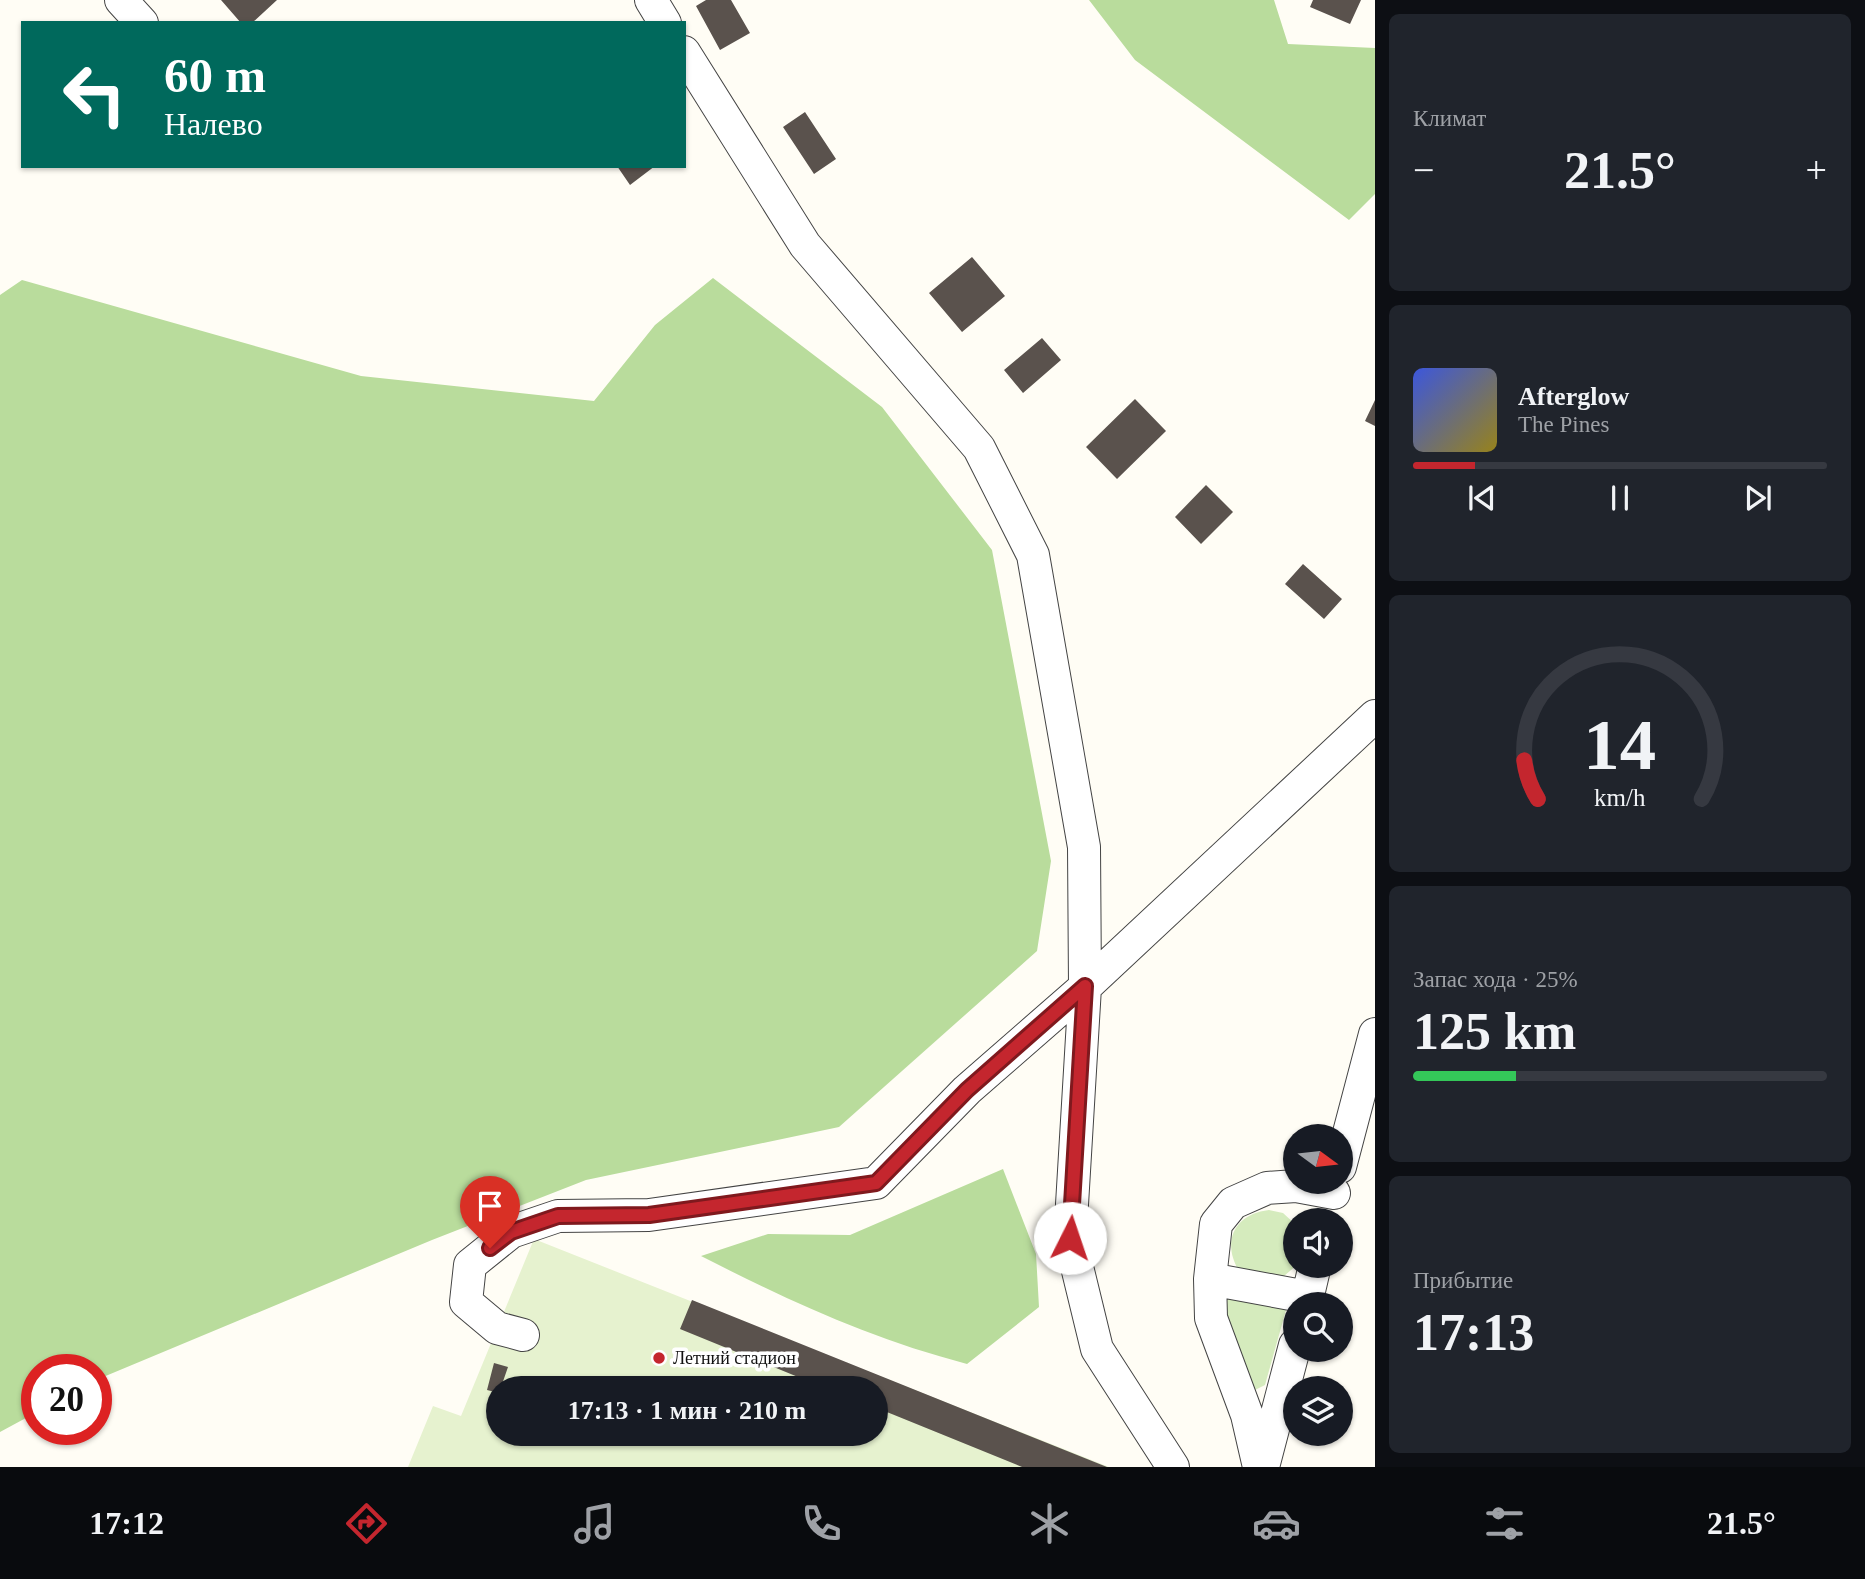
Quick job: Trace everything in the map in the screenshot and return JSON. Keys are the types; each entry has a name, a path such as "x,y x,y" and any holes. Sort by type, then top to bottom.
{"street":[{"path":"121,0 140,21"},
{"path":"651,0 665,21"},
{"path":"686,55 760,169 805,245 979,448 1033,555 1084,847 1085,986 1070,1238 1097,1349 1173,1467"},
{"path":"523,1335 497,1328 466,1302 470,1265 511,1232 558,1216 649,1215 876,1183 967,1090 1085,986 1375,716"},
{"path":"1351,1124 1375,1034"},
{"path":"1261,1467 1247,1415 1211,1318 1210,1279 1216,1224 1233,1203 1267,1188 1283,1187"},
{"path":"1210,1279 1283,1295"},
{"path":"1261,1467 1290,1362"}],"green space":[{"path":"1089,0 1274,0 1288,44 1375,48 1375,194 1349,220 1135,60"},
{"path":"713,278 882,407 992,550 1051,861 1037,951 839,1127 586,1180 432,1240 112,1373 112,1354 21,1354 21,1421 0,1432 0,295 22,280 361,376 594,401 655,325"},
{"path":"1003,1169 1036,1254 1039,1307 967,1364 864,1331 701,1256 768,1234 850,1235"},
{"path":"1269,1210 1283,1213 1283,1277 1278,1281 1239,1271 1234,1260 1231,1249 1234,1231 1247,1217"},
{"name":"Летний стадион","path":"534,1239 880,1376 486,1376 486,1446 888,1446 888,1379 1109,1467 408,1467 433,1406 461,1416"},
{"path":"1224,1292 1283,1303 1283,1321 1265,1385 1255,1390 1247,1384 1221,1303"}],"building":[{"path":"221,0 277,0 254,21 239,21"},
{"path":"706,0 731,0 750,33 720,50 696,6"},
{"path":"1313,0 1361,0 1350,24 1310,7"},
{"path":"805,112 836,159 814,174 783,127"},
{"path":"618,168 652,168 630,185"},
{"path":"972,257 1005,296 962,332 929,293"},
{"path":"1042,338 1061,360 1023,393 1004,370"},
{"path":"1135,399 1166,431 1117,479 1086,447"},
{"path":"1375,400 1375,426 1365,421"},
{"path":"1206,485 1233,512 1201,544 1175,517"},
{"path":"1303,564 1342,599 1324,619 1285,584"},
{"path":"692,1300 881,1376 796,1376 680,1329"},
{"path":"494,1363 508,1367 505,1376 491,1376"},
{"path":"888,1379 1107,1467 1022,1467 888,1412"}],"place":[{"name":"Летний стадион","path":"659,1358"}],"route":[{"path":"490,1248 511,1232 558,1216 649,1215 876,1183 967,1090 1085,986 1070,1238"}]}
